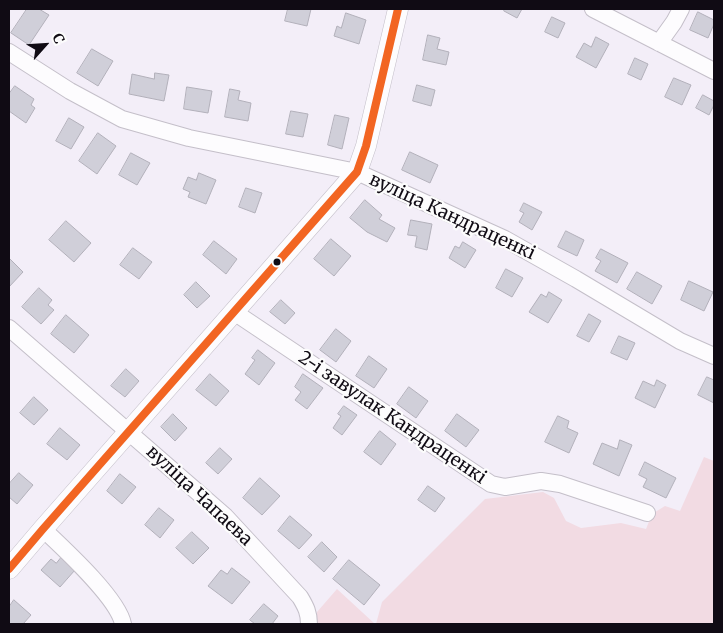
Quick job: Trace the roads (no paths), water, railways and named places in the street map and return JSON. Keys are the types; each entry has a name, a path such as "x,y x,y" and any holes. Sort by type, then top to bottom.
{"street":[{"path":"9,569 357,172 366,146 398,9"},
{"path":"593,9 714,71"},
{"path":"659,42 681,9"},
{"name":"вуліца Кандраценкі","path":"9,52 70,91 122,119 189,138 357,172 505,239 576,278 680,341 714,356"},
{"name":"2-і завулак Кандраценкі","path":"234,312 490,484 505,487 541,481 560,484 648,513"},
{"name":"вуліца Чапаева","path":"9,328 225,516 300,597 306,607 309,620"},
{"path":"43,529 87,572 118,611 123,624"}]}
